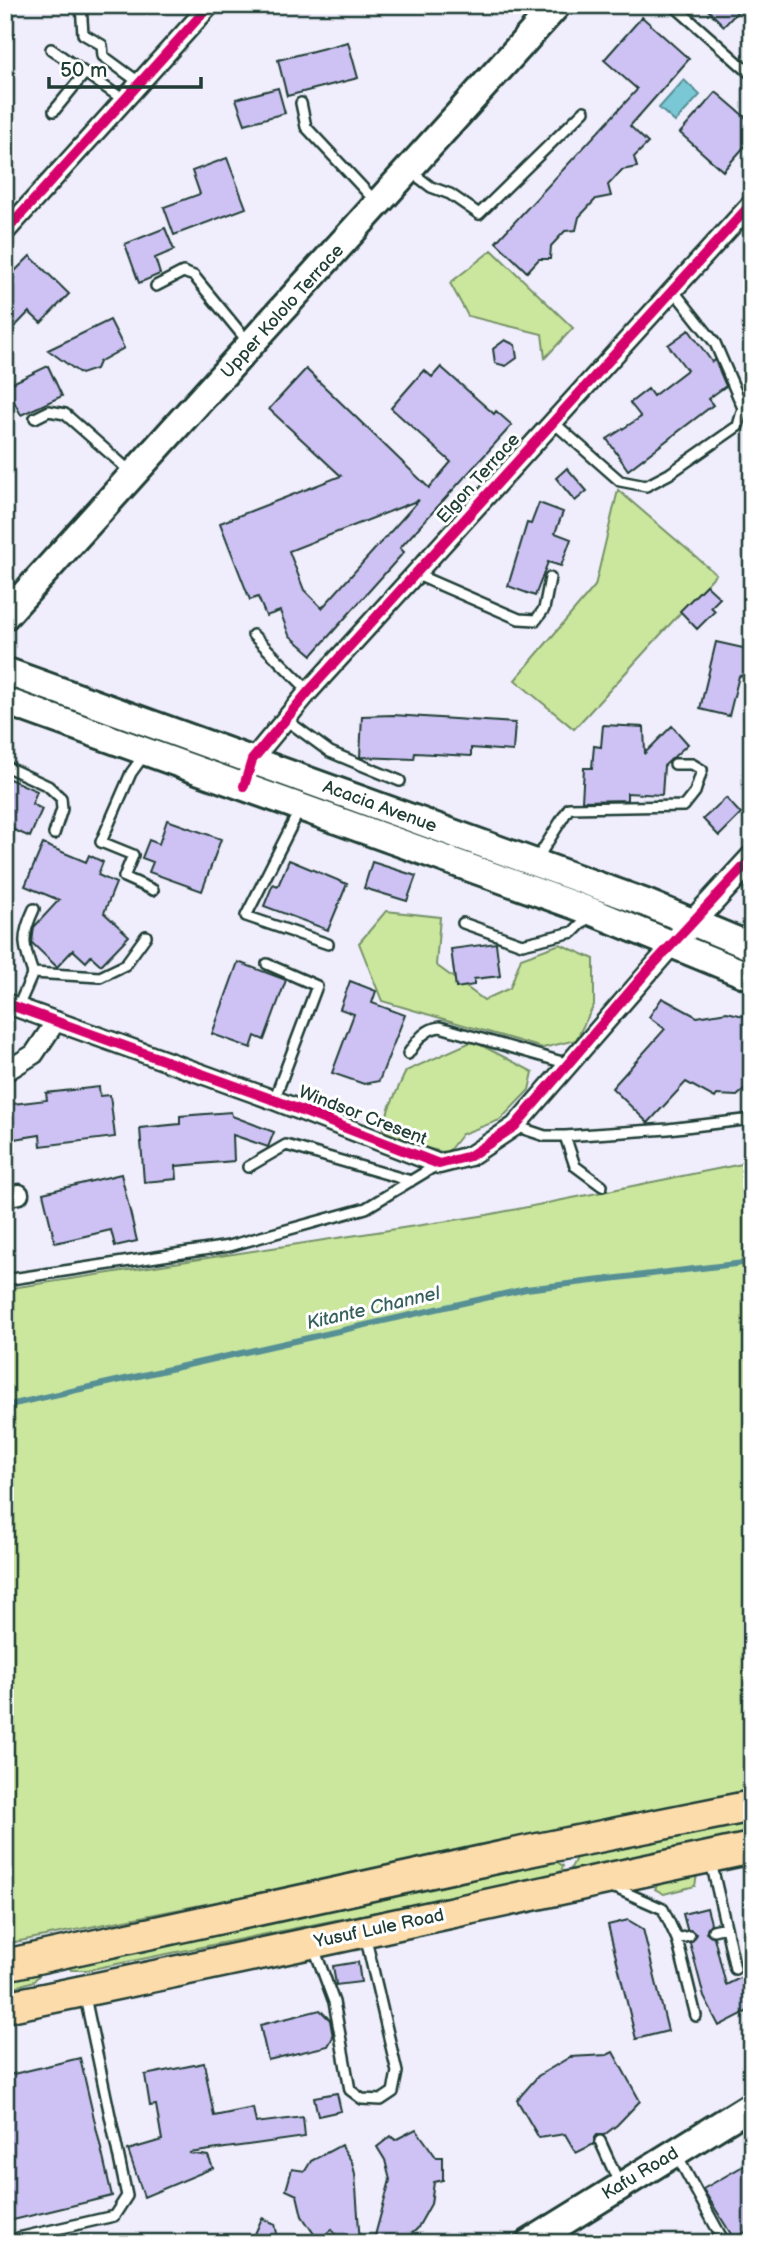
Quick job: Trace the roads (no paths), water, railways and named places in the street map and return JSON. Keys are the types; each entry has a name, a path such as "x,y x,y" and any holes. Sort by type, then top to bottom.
{"main road":[{"name":"Upper Kololo Terrace","path":"5,616 557,5"},
{"name":"Acacia Avenue","path":"5,671 252,760 531,877 593,912 752,976"},
{"name":"Acacia Avenue","path":"5,701 302,807 531,877 694,921 752,947"},
{"path":"5,1965 533,1850 752,1806"},
{"name":"Yusuf Lule Road","path":"5,2007 365,1933 596,1879 752,1848"},
{"path":"533,1850 533,1893"},
{"name":"Kafu Road","path":"529,2243 752,2105"}],"street":[{"path":"5,232 210,5"},
{"name":"Elgon Terrace","path":"244,786 252,760 309,691 752,203"},
{"path":"674,943 752,858"},
{"name":"Windsor Cresent","path":"12,1005 274,1100 439,1164 470,1156 515,1126 674,943"},
{"path":"5,1072 34,1055 56,1021"}],"lane":[{"path":"81,5 83,34 102,45 103,56 140,83"},
{"path":"673,5 752,75"},
{"path":"51,49 124,100"},
{"path":"54,111 85,73"},
{"path":"301,103 306,127 378,204"},
{"path":"408,170 431,187 450,194 479,214 584,111"},
{"path":"156,286 183,272 194,276 251,346"},
{"path":"553,422 620,481 646,486 669,474 738,426 743,408 715,343 673,290"},
{"path":"35,418 50,411 65,414 134,474"},
{"path":"415,574 519,619 536,620 544,609 550,578"},
{"path":"253,635 309,691"},
{"path":"285,719 330,752 400,781"},
{"path":"148,750 131,773 102,842 133,855 124,877 153,890"},
{"path":"531,877 569,808 684,806 695,792 702,770 692,764 675,764"},
{"path":"5,766 48,786 61,798 62,809 54,834"},
{"path":"302,807 246,916 328,944"},
{"path":"33,973 25,951 23,932 34,909"},
{"path":"463,923 522,944 573,932 593,912"},
{"path":"33,973 100,977 125,965 146,936"},
{"path":"267,964 317,986 274,1100"},
{"path":"12,1005 33,973"},
{"path":"408,1054 420,1036 430,1028 440,1027 569,1063"},
{"path":"515,1126 545,1136 565,1136 668,1129 752,1119"},
{"path":"565,1136 575,1166 602,1186"},
{"path":"248,1167 286,1145 411,1181"},
{"path":"5,1280 229,1246 366,1208 439,1164"},
{"path":"710,1857 735,1969"},
{"path":"596,1879 663,1909 677,1939 695,2016"},
{"path":"712,1930 726,1927"},
{"path":"312,1943 334,2002 350,2090 362,2099 381,2100 393,2092 397,2071 365,1933"},
{"path":"677,1939 689,1936"},
{"path":"18,2238 114,2216 127,2196 84,1991"},
{"path":"600,2141 620,2185"},
{"path":"675,2152 723,2240"}],"water":[{"path":"684,80 700,95 675,122 659,108"}],"waterway":[{"name":"Kitante Channel","path":"5,1406 526,1289 752,1262"}]}
